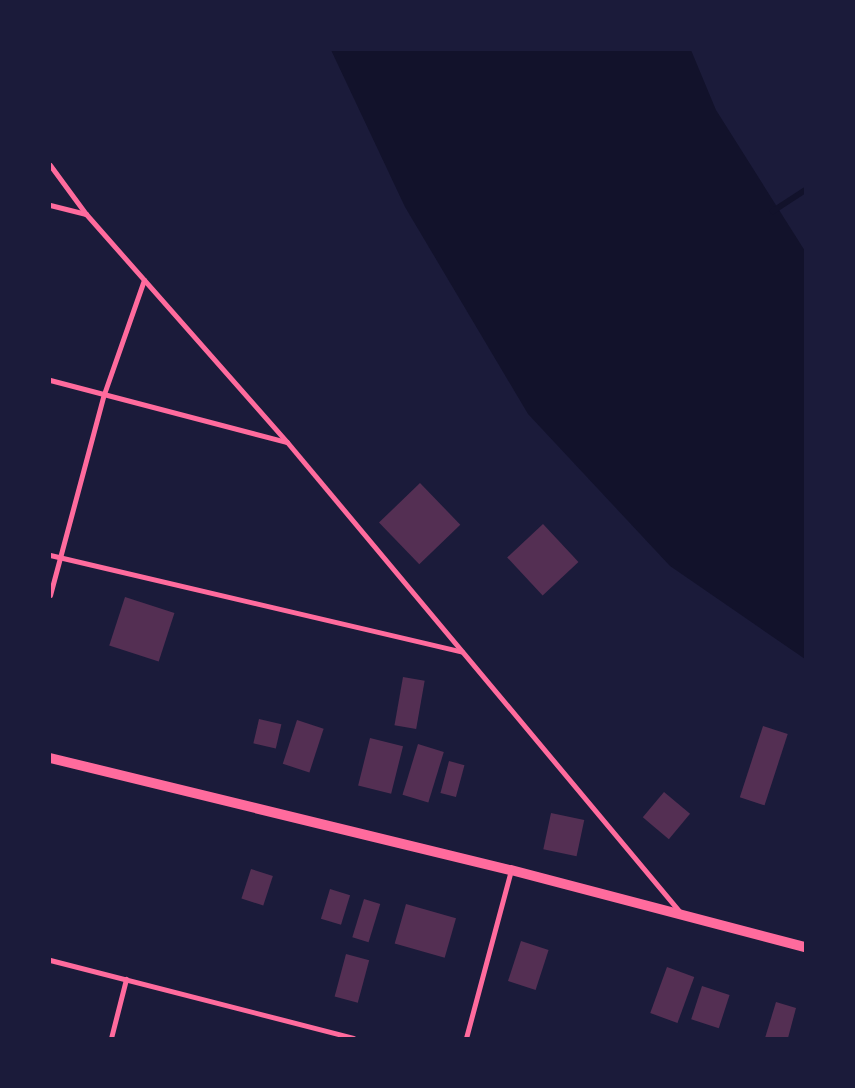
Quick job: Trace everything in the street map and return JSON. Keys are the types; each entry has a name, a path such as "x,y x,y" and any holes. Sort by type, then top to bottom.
{"main road":[{"path":"50,758 511,870 805,947"}],"street":[{"path":"50,165 86,214 287,442 680,913"},
{"path":"50,205 86,214"},
{"path":"50,595 104,394 144,280"},
{"path":"50,380 287,442"},
{"path":"50,555 463,653"},
{"path":"466,1038 511,870"},
{"path":"50,960 353,1038"},
{"path":"110,1038 126,980"}],"shaded area":[{"path":"331,50 691,50 716,110 805,251 805,659 670,566 528,414 405,207"}],"building":[{"path":"420,483 460,525 419,564 379,523"},
{"path":"543,524 578,562 543,595 507,557"},
{"path":"125,597 174,613 159,662 109,646"},
{"path":"403,677 425,681 416,729 394,725"},
{"path":"259,719 281,724 276,749 253,743"},
{"path":"297,720 324,729 309,772 283,764"},
{"path":"763,726 788,734 765,805 740,797"},
{"path":"370,738 403,746 391,794 358,786"},
{"path":"418,744 444,752 428,803 403,795"},
{"path":"449,761 464,765 456,797 440,793"},
{"path":"664,792 690,814 669,839 643,817"},
{"path":"551,813 584,820 577,856 543,849"},
{"path":"251,869 273,876 263,906 241,898"},
{"path":"330,889 350,895 341,925 321,919"},
{"path":"364,899 380,904 369,942 352,937"},
{"path":"406,904 456,918 445,958 395,943"},
{"path":"521,941 549,950 536,990 508,981"},
{"path":"346,954 369,960 358,1003 335,997"},
{"path":"667,967 694,977 677,1023 650,1013"},
{"path":"702,986 730,995 719,1028 691,1019"},
{"path":"776,1002 796,1008 788,1038 765,1038"}],"waterway":[{"path":"773,211 805,190"}]}
